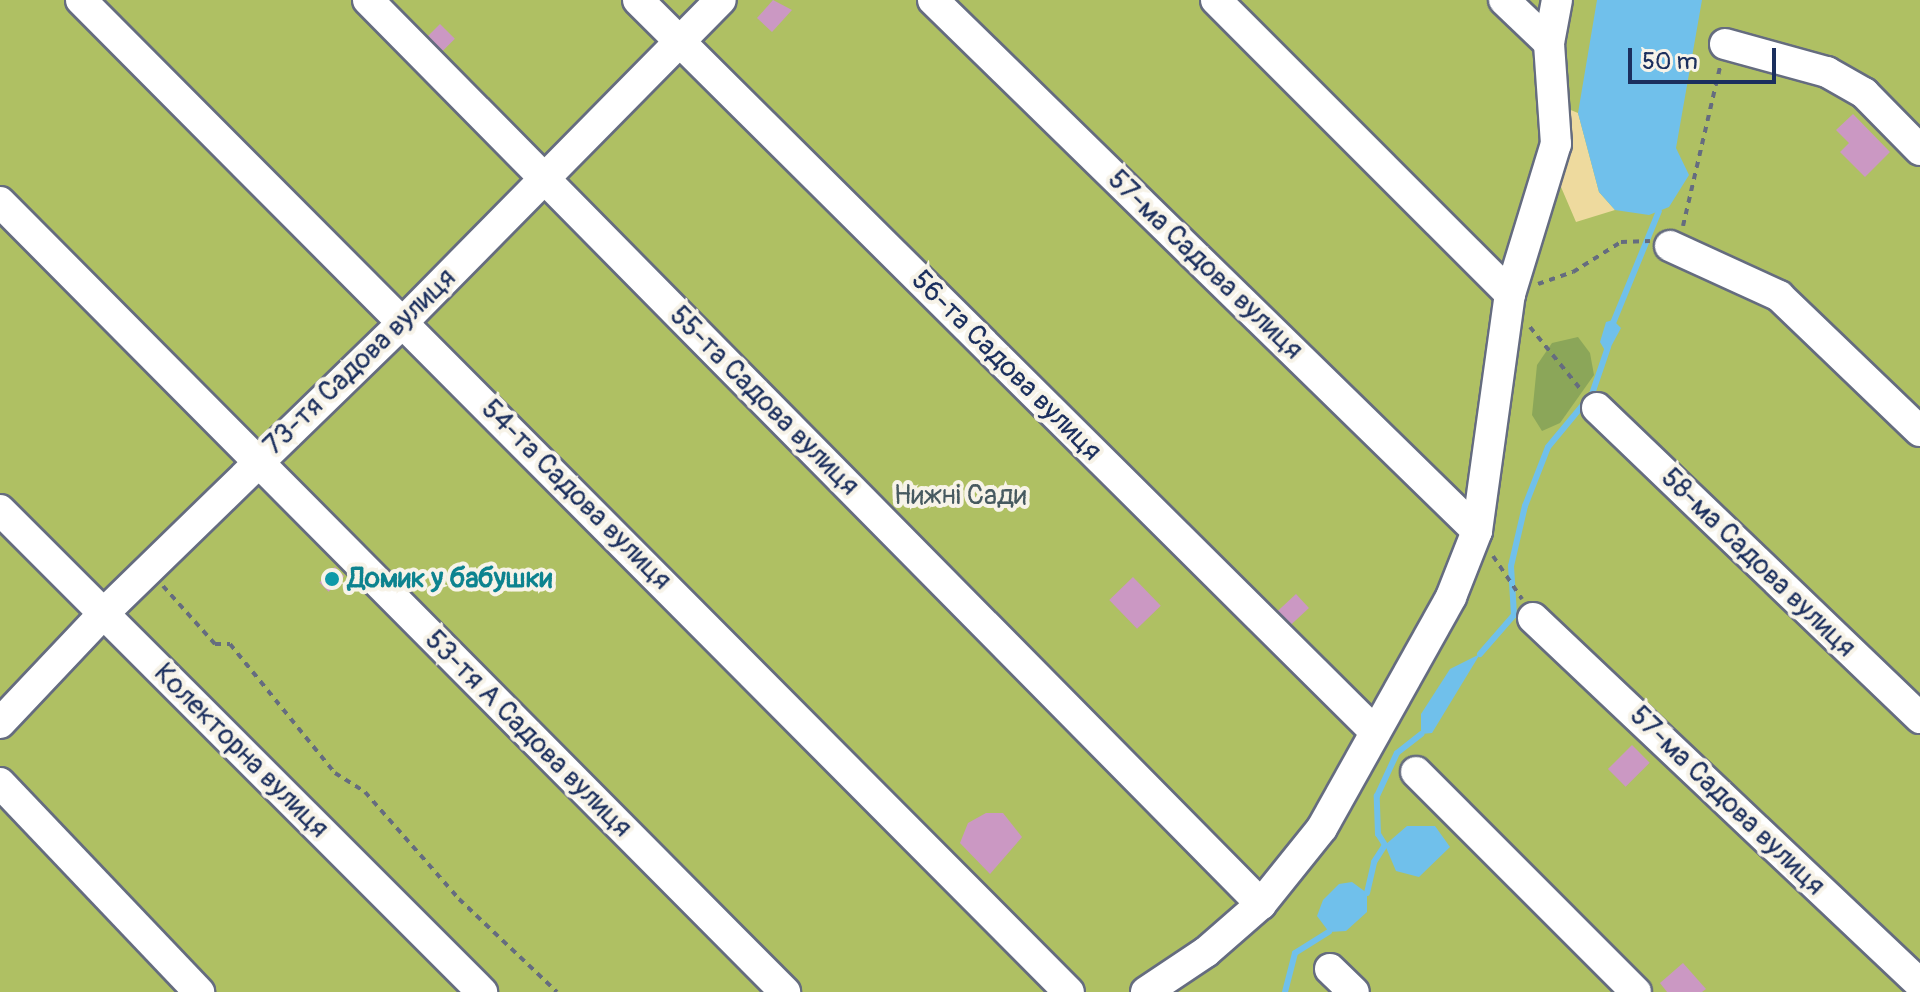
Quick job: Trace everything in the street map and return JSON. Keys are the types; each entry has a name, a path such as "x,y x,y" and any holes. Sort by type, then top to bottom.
{"street":[{"name":"54-та Садова вулиця","path":"81,0 1069,992"},
{"name":"55-та Садова вулиця","path":"368,0 1261,904"},
{"name":"56-та Садова вулиця","path":"638,0 1374,731"},
{"name":"73-тя Садова вулиця","path":"0,723 104,613 404,321 721,0"},
{"name":"57-ма Садова вулиця","path":"933,0 1477,531"},
{"path":"1216,0 1510,294"},
{"path":"1504,0 1549,43"},
{"path":"1146,992 1206,952 1261,904 1322,828 1451,597 1477,531 1510,294 1556,144 1549,43 1557,0"},
{"path":"1725,44 1827,72 1864,93 1920,150"},
{"name":"53-тя А Садова вулиця","path":"0,202 785,992"},
{"path":"1670,246 1779,296 1920,431"},
{"name":"58-ма Садова вулиця","path":"1588,398 1920,718"},
{"name":"Колекторна вулиця","path":"0,510 482,992"},
{"name":"57-ма Садова вулиця","path":"1528,610 1915,984"},
{"path":"1416,772 1636,992"},
{"path":"0,783 199,992"},
{"path":"1330,969 1354,992"}],"path":[{"path":"1670,246 1688,219 1725,44"},
{"path":"1588,398 1536,337 1510,294 1573,272 1621,242 1640,238"},
{"path":"150,568 178,607 215,644 230,644 257,674 281,714 335,773 365,792 459,899 557,992"},
{"path":"1501,568 1528,610"}],"green space":[{"name":"Нижні Сади","path":"0,0 1920,0 1920,992 0,992"},
{"path":"1578,337 1590,353 1594,375 1560,423 1542,431 1532,415 1537,365 1552,343"}],"sand":[{"path":"1561,106 1578,113 1599,192 1615,210 1576,222 1552,166"}],"water":[{"path":"1597,0 1702,0 1676,148 1689,175 1669,207 1649,215 1615,210 1599,192 1578,113"},
{"path":"1613,320 1621,328 1607,354 1600,342 1606,322"},
{"path":"1480,654 1432,733 1421,734 1421,714 1450,669"},
{"path":"1407,826 1435,826 1450,847 1419,877 1396,871 1385,845"},
{"path":"1352,882 1367,893 1367,912 1346,931 1329,932 1317,916 1323,900 1339,884"}],"building":[{"path":"773,0 792,10 772,32 757,18"},
{"path":"440,24 455,39 442,52 427,37"},
{"path":"1853,114 1890,152 1865,177 1840,152 1849,143 1836,130"},
{"name":"Домик у бабушки","path":"335,567 344,576 329,592 319,583"},
{"path":"1133,577 1161,606 1137,629 1109,600"},
{"path":"1296,594 1309,608 1291,625 1278,611"},
{"path":"1632,745 1650,763 1626,787 1608,769"},
{"path":"986,813 1003,813 1022,837 990,874 960,843 968,823"},
{"path":"1683,963 1706,989 1702,992 1667,992 1660,983"}],"waterway":[{"path":"1611,328 1659,211"},
{"path":"1480,654 1514,615 1511,566 1525,506 1548,447 1592,394 1608,347"},
{"path":"1367,893 1374,862 1385,845 1378,834 1377,796 1397,753 1421,734"},
{"path":"1285,992 1295,953 1329,932"}],"place":[{"name":"Домик у бабушки","path":"332,579"}]}
